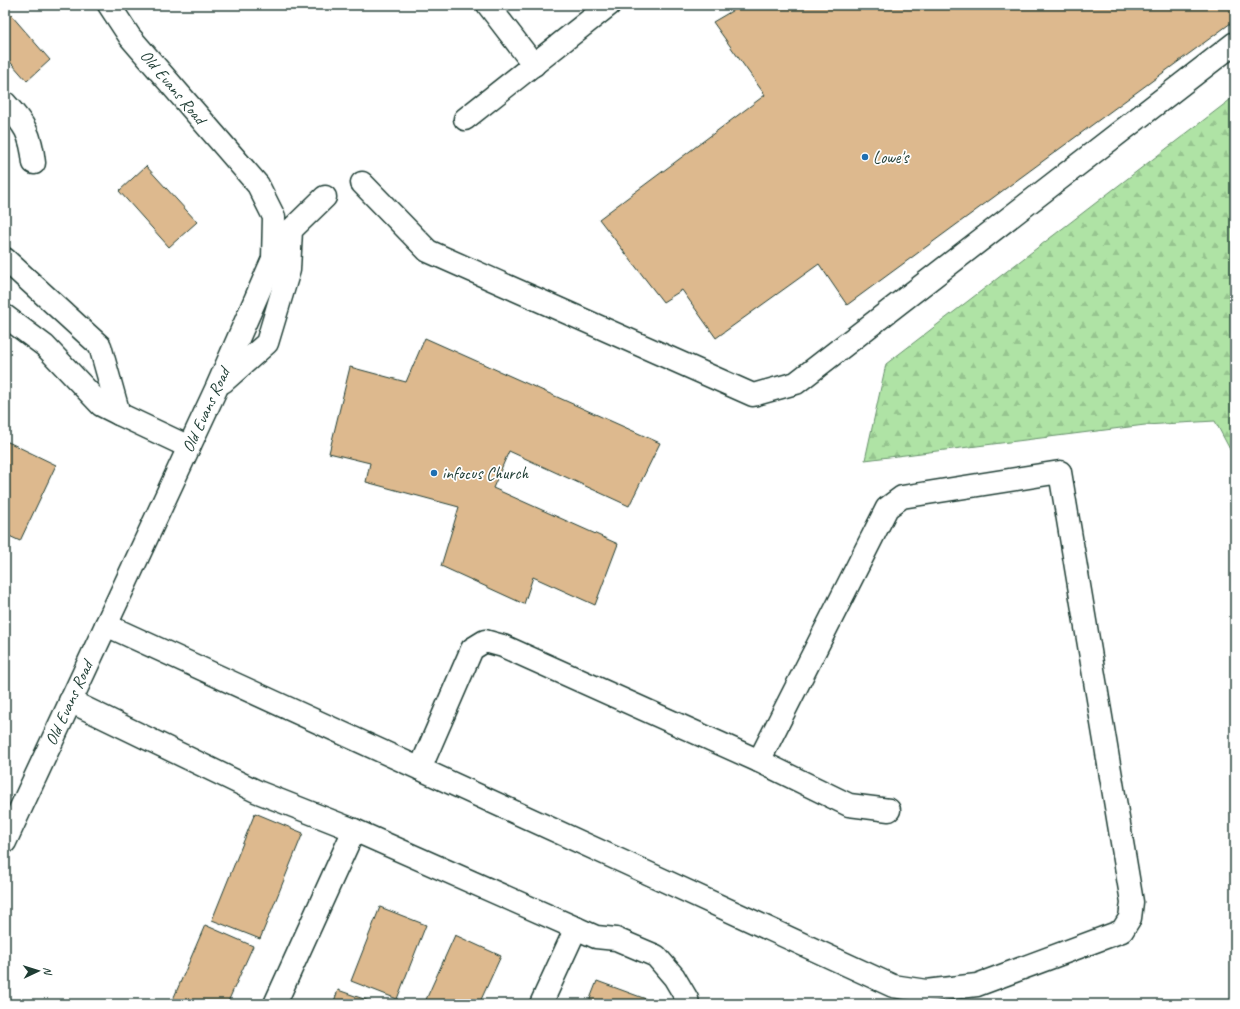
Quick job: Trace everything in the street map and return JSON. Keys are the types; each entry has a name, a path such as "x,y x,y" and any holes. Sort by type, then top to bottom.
{"street":[{"name":"Old Evans Road","path":"5,842 217,387 273,259 274,217 258,185 130,37 109,5"},
{"path":"488,5 534,65"},
{"path":"465,119 609,5"},
{"path":"362,183 428,251 753,395 796,383 1235,43"},
{"path":"5,103 23,123 32,143 34,163"},
{"path":"217,387 267,343 288,270 291,230 325,197"},
{"path":"5,259 100,346 120,414"},
{"path":"5,316 45,346 101,405 189,447"},
{"path":"106,625 893,986 926,991 977,985 1122,931 1130,918 1132,902 1060,472 902,497 887,508 759,761"},
{"path":"420,769 472,649 485,641 503,646 759,761 849,805 889,810"},
{"path":"70,702 258,792 354,830 596,937 616,940 656,956 674,977 687,999 688,1004"},
{"path":"275,1004 354,830"},
{"path":"541,1004 576,928"}],"green space":[{"path":"1235,96 1235,459 1215,421 1145,425 865,460 886,364"}],"building":[{"name":"Lowe's","path":"742,5 1235,5 1235,20 847,305 819,264 716,338 682,290 663,302 599,219 765,95 713,22"},
{"path":"5,8 50,60 27,81 5,56"},
{"path":"146,166 197,222 169,247 119,191"},
{"name":"infocus Church","path":"425,338 660,443 629,506 509,451 493,488 618,544 595,605 533,577 524,604 441,566 459,507 366,482 370,463 329,453 350,367 406,382"},
{"path":"6,441 56,465 20,541 5,534"},
{"path":"255,813 303,833 260,939 212,920"},
{"path":"380,907 426,925 397,999 351,981"},
{"path":"205,925 253,946 227,1004 171,1004"},
{"path":"455,935 501,956 479,1004 424,1004"},
{"path":"597,981 646,999 644,1004 588,1004"},
{"path":"338,990 378,1004 333,1004"}],"place":[{"name":"Lowe's","path":"865,157"},
{"name":"infocus Church","path":"434,473"}]}
